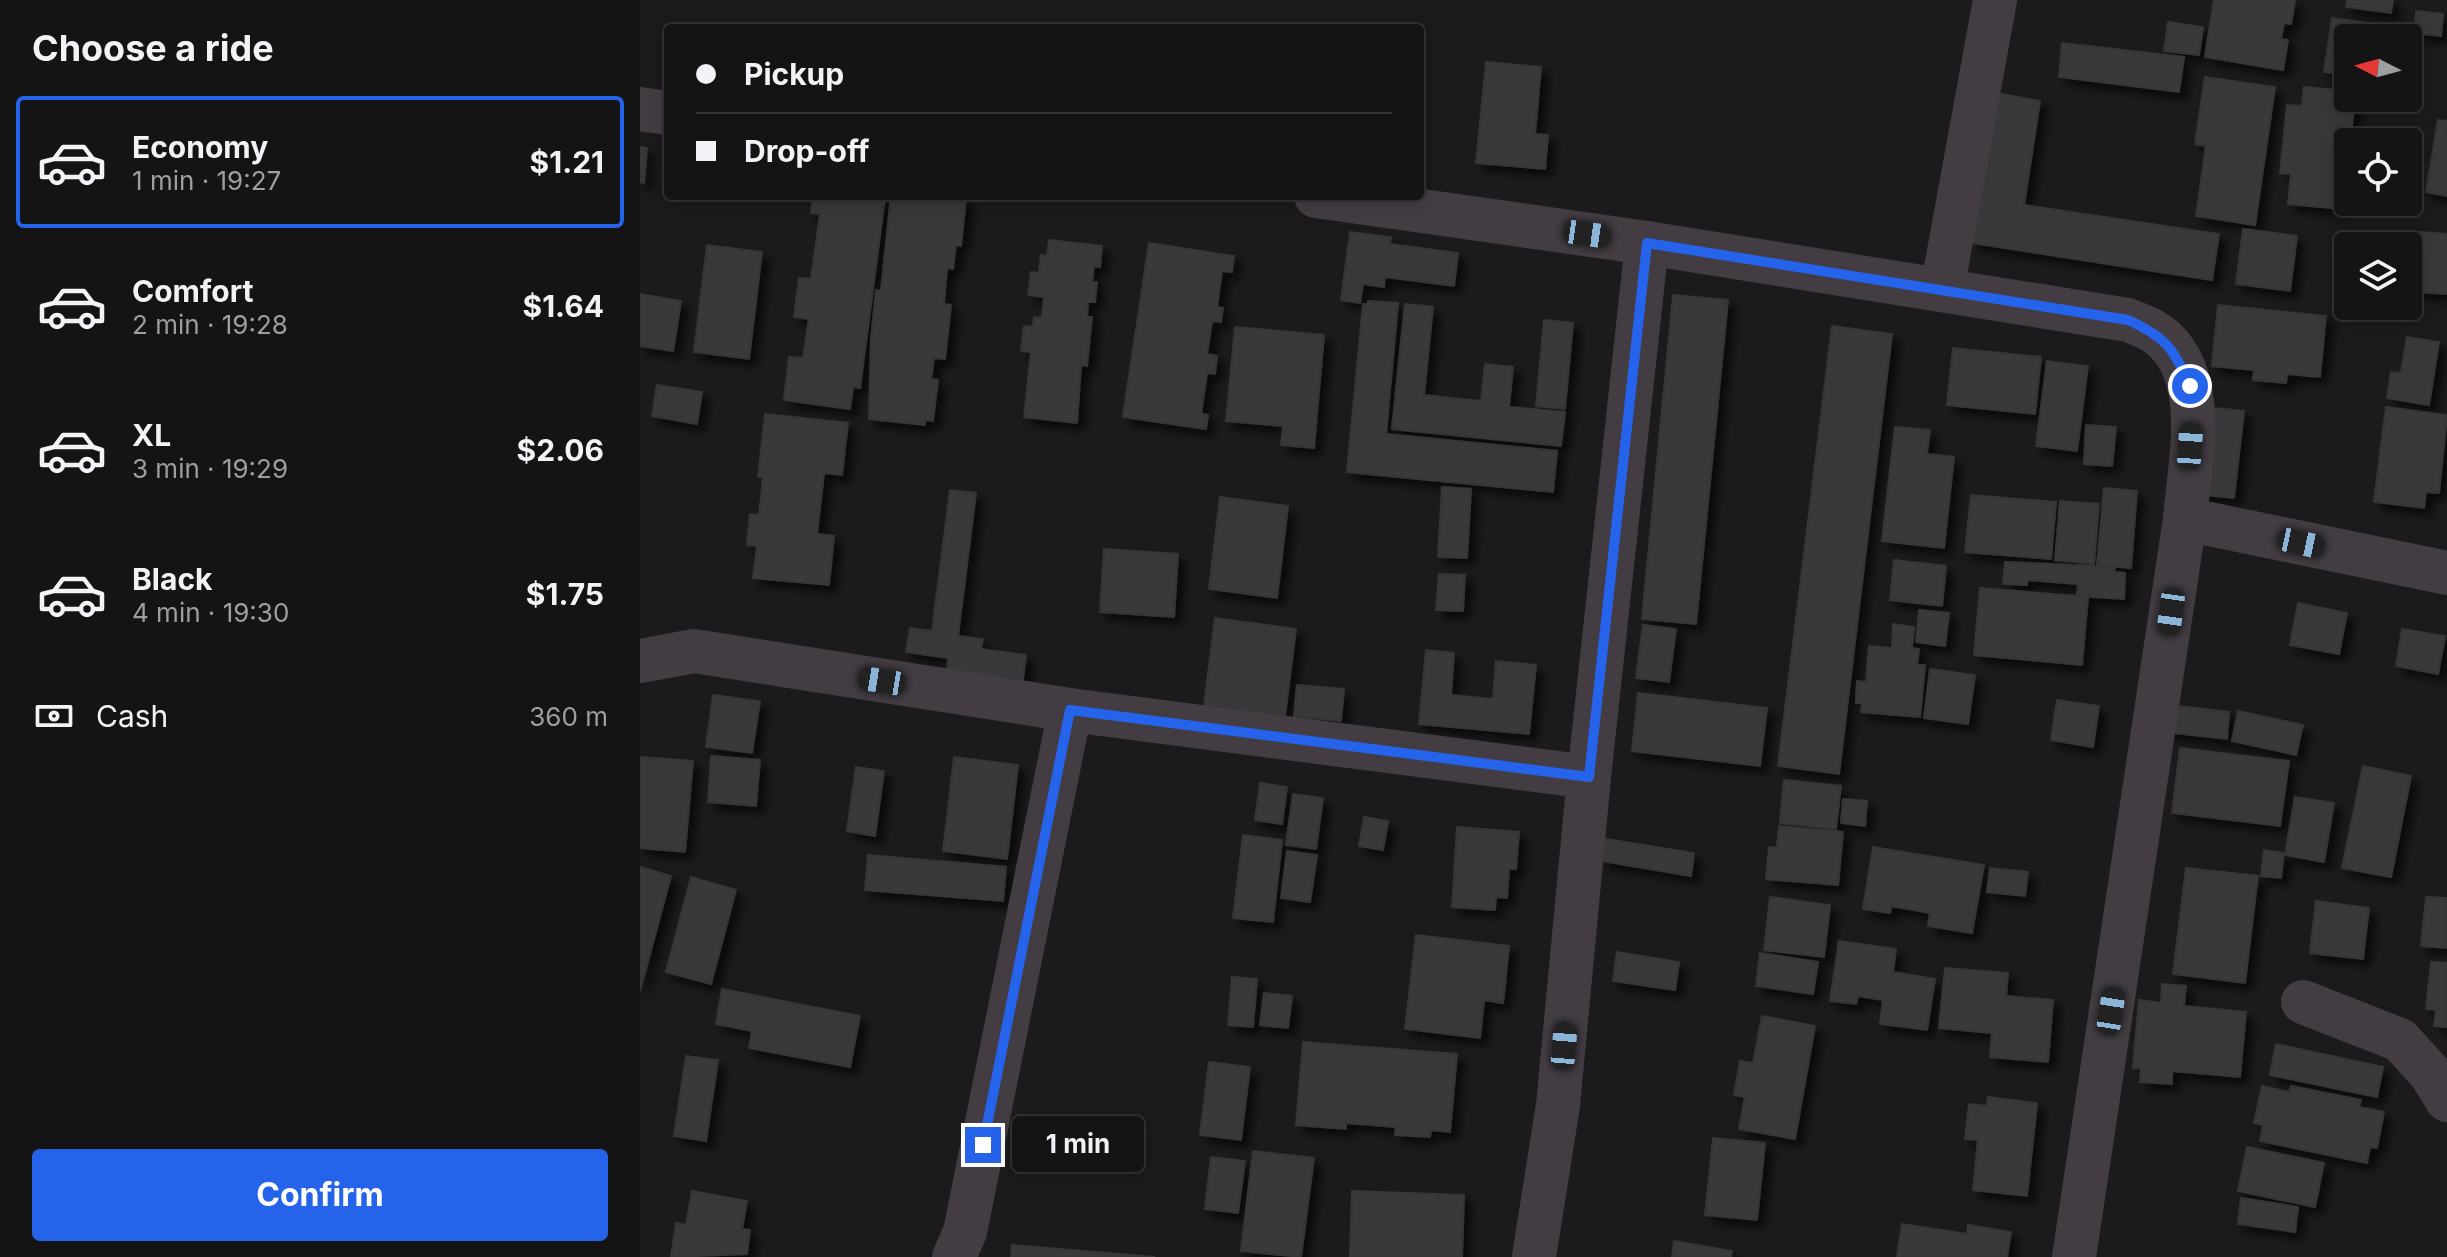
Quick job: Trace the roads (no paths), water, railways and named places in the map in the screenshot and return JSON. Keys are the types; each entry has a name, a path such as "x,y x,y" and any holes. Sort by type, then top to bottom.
{"street":[{"path":"1942,290 1995,0"},
{"path":"640,109 664,112"},
{"path":"1344,200 1647,243 2128,320 2157,333 2177,356 2190,386 2192,421 2185,519 2074,1257"},
{"path":"1534,1257 1558,1105 1589,777 1647,243"},
{"path":"2185,519 2447,573"},
{"path":"640,661 694,651 1070,710 1589,777"},
{"path":"954,1257 965,1232 1070,710"},
{"path":"2303,1002 2400,1040 2431,1074 2447,1100"}]}
